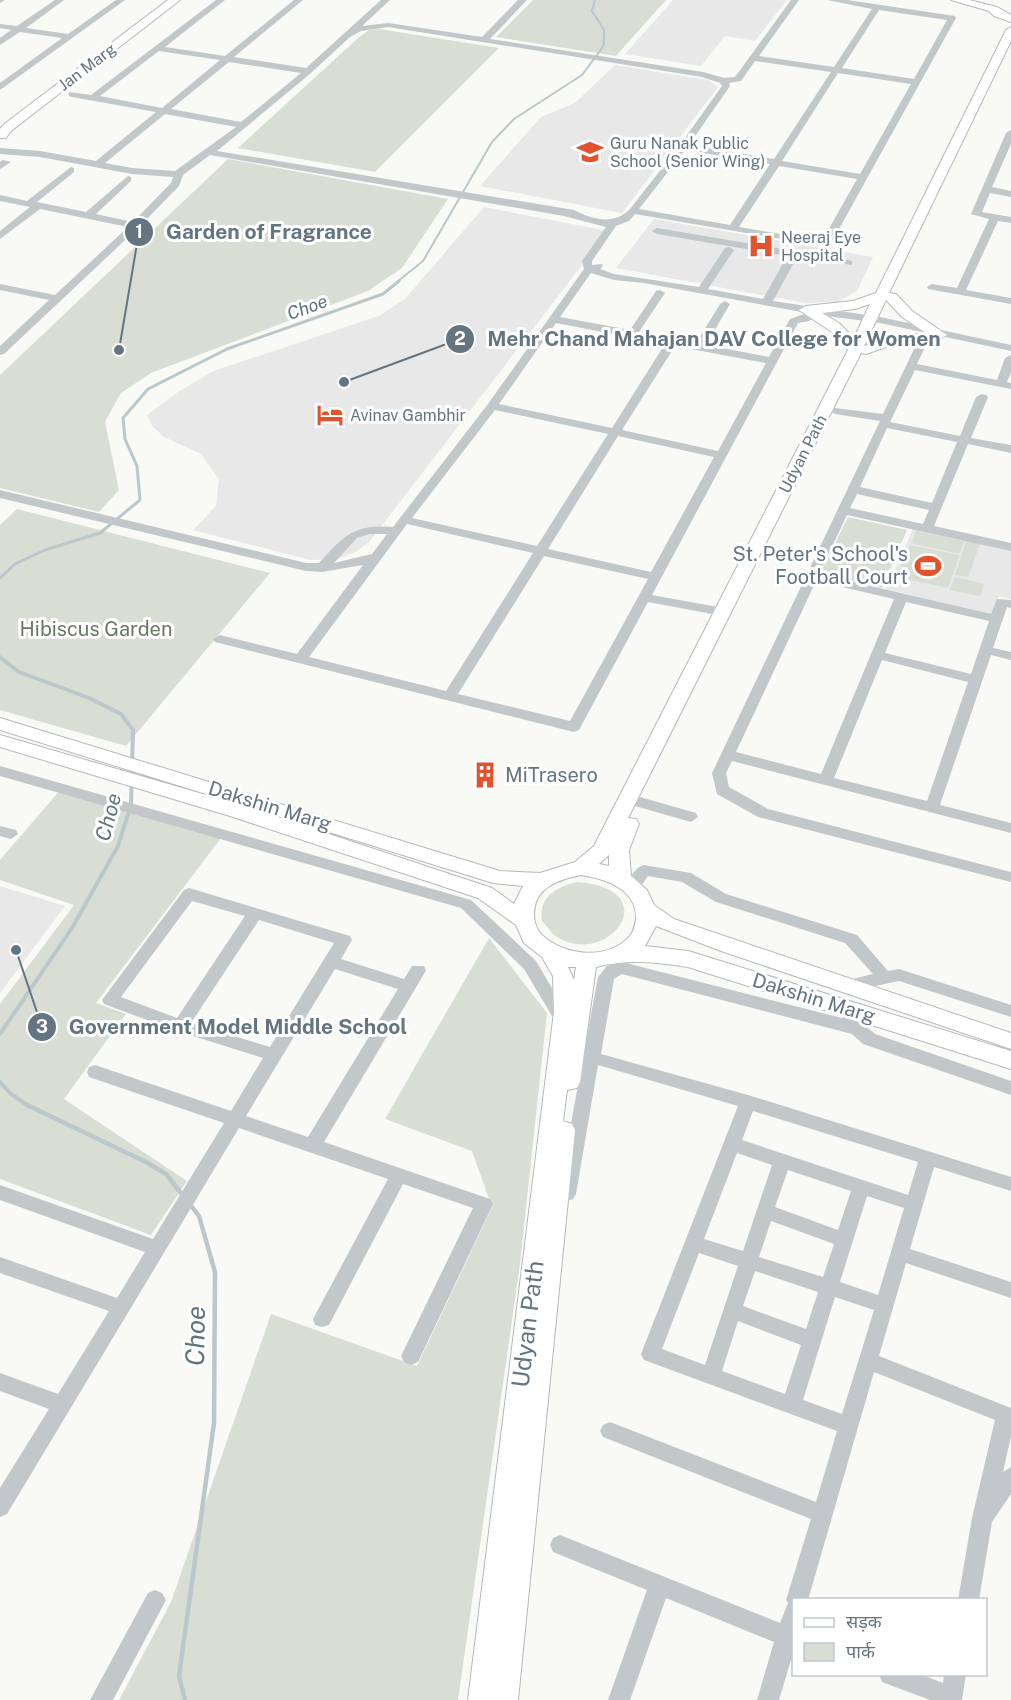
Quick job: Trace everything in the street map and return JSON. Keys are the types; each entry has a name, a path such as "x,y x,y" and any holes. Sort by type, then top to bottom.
{"main road":[{"name":"Jan Marg","path":"2,139 164,0"},
{"name":"Jan Marg","path":"2,139 7,128 175,0"},
{"path":"956,0 996,4 998,14 1010,26"},
{"path":"969,2 1010,26"},
{"name":"Udyan Path","path":"580,868 601,851 874,323 1010,26"},
{"name":"Udyan Path","path":"886,297 1011,49"},
{"path":"810,312 855,305 886,297 911,317 940,335"},
{"path":"810,312 839,329 860,350 886,342 940,335"},
{"name":"Udyan Path","path":"627,882 616,859 618,847 835,411 860,350"},
{"name":"Dakshin Marg","path":"0,724 115,767 158,780 500,878 541,880"},
{"name":"Dakshin Marg","path":"0,741 115,767"},
{"name":"Dakshin Marg","path":"158,780 237,811 485,893 522,921"},
{"path":"590,868 627,882 646,904 648,911 642,935 633,945 614,956 576,960 549,952 532,939 522,921 522,905 528,892 541,880 563,870 590,868"},
{"name":"Dakshin Marg","path":"648,911 667,924 1011,1041"},
{"name":"Udyan Path","path":"482,1700 564,1022 563,976 549,952"},
{"name":"Dakshin Marg","path":"614,956 648,953 688,959 1011,1060"},
{"name":"Udyan Path","path":"504,1700 567,1095 587,960"}],"street":[{"path":"0,42 60,0"},
{"path":"3,89 121,0"},
{"path":"92,98 221,0"},
{"path":"98,165 299,0"},
{"path":"2,139 40,154 98,165 130,175 168,180 179,176 189,176 241,125 308,71 386,0"},
{"path":"485,39 523,0"},
{"path":"347,35 359,29 388,25 703,75 724,81 738,79 795,0"},
{"path":"633,212 825,245 952,18 831,0"},
{"path":"733,229 877,7"},
{"path":"0,26 69,37"},
{"path":"157,48 308,71"},
{"path":"753,58 917,82"},
{"path":"724,81 726,86 683,147 633,212 614,224 586,264 631,280 644,280 702,290 1011,348"},
{"path":"72,94 241,125"},
{"path":"1011,133 1008,145 976,213 1011,220"},
{"path":"683,147 864,177"},
{"path":"215,150 485,198 614,224"},
{"path":"0,236 71,170"},
{"path":"88,216 130,175"},
{"path":"0,352 135,225 179,176"},
{"path":"986,189 1011,194"},
{"path":"0,198 135,225"},
{"path":"960,292 995,217"},
{"path":"792,258 729,250 659,234 846,267"},
{"path":"702,290 729,250"},
{"path":"767,302 792,258"},
{"path":"300,659 594,267"},
{"path":"0,287 56,298"},
{"path":"932,287 1011,301"},
{"path":"632,335 660,293"},
{"path":"699,348 725,304"},
{"path":"220,639 574,727 794,321 805,319 810,312"},
{"path":"553,319 772,362"},
{"path":"448,697 671,343"},
{"path":"921,345 719,773 722,790 763,813 1011,877"},
{"path":"910,366 1006,385 1011,358"},
{"path":"927,529 982,398"},
{"path":"492,406 721,455"},
{"path":"835,411 1011,449"},
{"path":"852,489 936,508"},
{"path":"0,508 6,496 306,567 353,565 376,557"},
{"path":"843,510 1011,547"},
{"path":"404,520 655,577"},
{"path":"322,568 354,533 368,528 395,531"},
{"path":"812,576 996,619"},
{"path":"644,597 723,612"},
{"path":"826,780 901,597"},
{"path":"932,808 1002,602 1011,604"},
{"path":"986,650 1011,656"},
{"path":"877,654 975,679"},
{"path":"727,755 1011,828"},
{"path":"0,771 466,904 531,965 564,1022"},
{"path":"640,802 691,817"},
{"path":"627,882 644,870 686,877 721,898 851,939 885,978"},
{"path":"0,1507 344,940 189,894 110,1000 180,1026 274,1055"},
{"path":"180,1026 255,914"},
{"path":"331,962 408,986"},
{"path":"516,1700 546,1415 562,1220 606,977 613,970 622,968 855,1028"},
{"path":"313,1145 418,970"},
{"path":"846,986 899,975 1011,1011"},
{"path":"837,1006 855,1028 869,1039 1011,1088"},
{"path":"602,1060 748,1102 1011,1184"},
{"path":"95,1072 484,1204 411,1356"},
{"path":"748,1102 651,1354 849,1426"},
{"path":"731,1144 914,1204"},
{"path":"797,1598 928,1158"},
{"path":"711,1375 782,1160"},
{"path":"322,1319 399,1175"},
{"path":"792,1404 861,1186"},
{"path":"0,1192 156,1248"},
{"path":"764,1211 844,1240"},
{"path":"693,1243 884,1305"},
{"path":"899,1253 1011,1290"},
{"path":"0,1265 120,1307"},
{"path":"732,1310 812,1340"},
{"path":"868,1361 1008,1416 982,1518 968,1598"},
{"path":"0,1382 62,1405"},
{"path":"610,1431 823,1514"},
{"path":"982,1518 1011,1477"},
{"path":"560,1545 659,1587 790,1638 768,1700"},
{"path":"620,1700 659,1587"},
{"path":"101,1700 155,1600"},
{"path":"895,1676 942,1697 954,1676"}],"shaded area":[{"path":"673,0 787,0 755,41 725,36 701,66 625,54"},
{"name":"Guru Nanak Public School (Senior Wing)","path":"615,65 708,80 718,87 622,213 480,186 541,117 575,103"},
{"path":"484,207 608,231 370,541 357,551 338,559 311,560 193,530 216,506 219,479 201,454 164,437 152,426 147,415 178,392 214,371 379,316 405,299"},
{"path":"654,219 873,257 857,291 837,302 805,303 616,268"},
{"path":"913,529 1011,550 1011,599 999,596 992,615 886,589"},
{"path":"0,886 65,906 0,993"}],"green space":[{"path":"533,0 666,0 616,56 496,37"},
{"path":"379,29 499,48 375,172 238,148 358,38 369,30"},
{"path":"228,159 448,199 402,268 368,291 151,373 121,393 105,422 119,490 99,512 0,488 0,375"},
{"name":"Hibiscus Garden","path":"17,509 270,573 126,746 0,710 0,525"},
{"path":"848,517 907,530 882,588 820,574"},
{"path":"916,531 964,541 959,554 911,543"},
{"path":"966,541 980,544 968,577 955,575"},
{"name":"St. Peter's School's Football Court","path":"910,545 960,555 948,588 896,577"},
{"path":"955,577 985,584 980,596 949,590"},
{"path":"61,789 221,838 96,1003 126,1014 64,1099 187,1181 151,1235 0,1179 0,1004 74,905 0,880 0,860"},
{"path":"577,882 605,888 620,898 624,912 620,925 609,936 593,943 574,944 554,935 542,921 543,905 550,894"},
{"path":"489,938 547,1013 520,1264 458,1700 119,1700 171,1602 271,1314 417,1366 492,1207 472,1151 385,1119"}],"waterway":[{"name":"Choe","path":"397,282 423,261 492,142 514,119 582,75 600,51 604,44 604,30 592,11 595,0"},
{"name":"Choe","path":"0,578 15,564 45,550 100,533 140,500 137,466 125,439 123,418 148,389 227,349 383,294 399,281"},
{"name":"Choe","path":"0,657 19,672 89,698 121,714 133,730 131,805 118,846 72,928 0,1034"},
{"name":"Choe","path":"0,1082 11,1094 27,1105"},
{"name":"Choe","path":"27,1105 146,1162 166,1174 184,1197"},
{"name":"Choe","path":"185,1700 179,1676 214,1423 215,1272 199,1216 189,1203"}],"place":[{"name":"Guru Nanak Public School (Senior Wing)","path":"590,152"},
{"name":"Neeraj Eye Hospital","path":"761,246"},
{"name":"Garden of Fragrance","path":"119,350"},
{"name":"Mehr Chand Mahajan DAV College for Women","path":"344,382"},
{"name":"Avinav Gambhir","path":"330,415"},
{"name":"St. Peter's School's Football Court","path":"928,566"},
{"name":"MiTrasero","path":"485,775"},
{"name":"Government Model Middle School","path":"16,950"}]}
